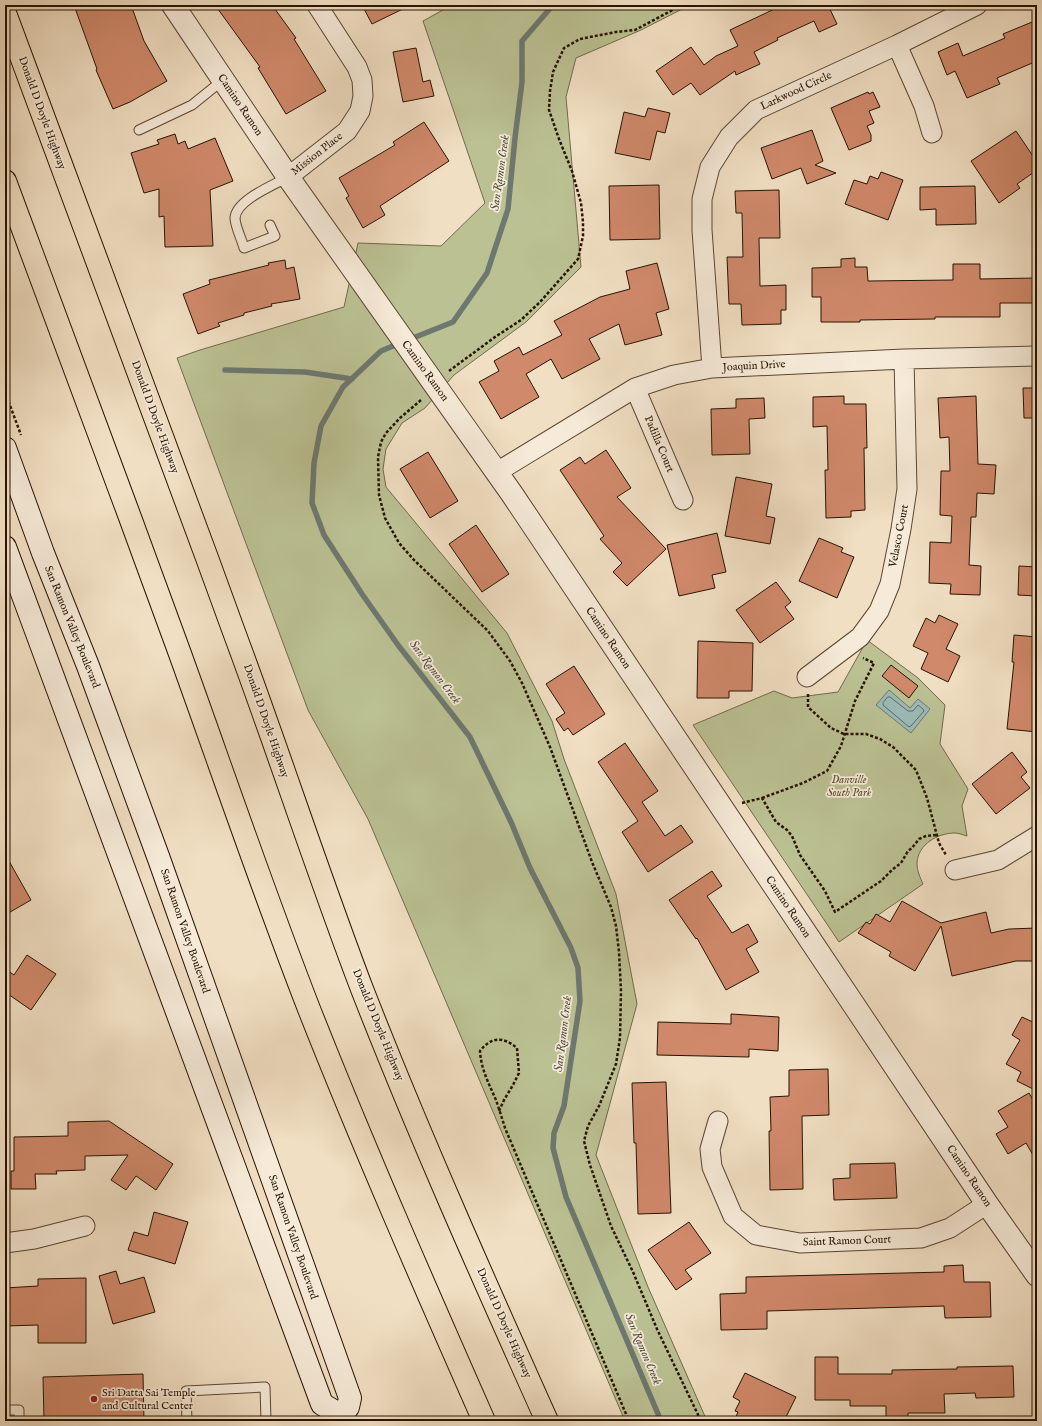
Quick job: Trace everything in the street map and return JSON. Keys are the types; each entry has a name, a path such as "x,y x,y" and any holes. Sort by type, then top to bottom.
{"highway":[{"name":"Donald D Doyle Highway","path":"5,13 235,634 302,827 362,989 483,1277 548,1421"},
{"path":"5,181 179,651 249,848 308,1006 373,1166 484,1421"}],"main road":[{"name":"Camino Ramon","path":"173,5 288,177 392,326 497,472 987,1204 1037,1275"},
{"name":"San Ramon Valley Boulevard","path":"5,448 43,553 88,666 159,859 350,1398 343,1418 322,1404 5,548"}],"street":[{"name":"Mission Place","path":"288,177 347,131 360,111 363,96 362,80 358,67 317,5"},
{"name":"Larkwood Circle","path":"712,368 702,230 702,199 710,167 729,136 756,110 897,45 977,5"},
{"path":"897,45 924,106 932,133"},
{"name":"Joaquin Drive","path":"497,472 635,388 674,374 712,368 904,359 1037,356"},
{"name":"Velasco Court","path":"807,677 860,637 879,611 890,584 907,489 904,359"},
{"name":"Padilla Court","path":"635,388 683,500"},
{"path":"955,870 998,860 1037,836"},
{"name":"Saint Ramon Court","path":"718,1121 710,1149 712,1167 733,1216 756,1235 800,1243 921,1238 950,1228 987,1204"},
{"path":"5,1243 34,1239 85,1226"}],"lane":[{"path":"139,130 192,105 223,80"},
{"path":"270,225 275,236 244,248 235,219 237,210 246,201 288,177"},
{"path":"187,1421 186,1391 265,1387 266,1421"},
{"path":"5,1410 19,1410 19,1421"}],"path":[{"path":"682,5 636,30 580,39 564,48 554,72 550,90 549,110 572,171 581,203 583,229 578,259 540,302 521,320 450,369 437,388 410,408 386,433 381,442 378,457 379,495 386,518 399,543 414,560 488,631 510,661 522,683 550,747 592,862 611,907 616,926 619,952 621,991 620,1038 616,1064 599,1106 588,1126 584,1141 594,1177 611,1226 633,1272 657,1329 702,1421"},
{"path":"739,804 762,798 803,783 827,771 841,746 855,701 874,663"},
{"path":"807,677 808,708 831,728 844,734 866,734 880,739 893,747 916,770 927,798 940,843 955,870"},
{"path":"762,798 776,822 787,830 792,836 800,855 825,891 835,912 881,881 901,863 908,851 919,838 937,835"},
{"path":"499,1111 519,1073 517,1048 507,1040 498,1040 484,1046 480,1051 480,1063 505,1128 629,1421"}],"green space":[{"path":"452,5 690,5 641,30 576,58 566,97 581,267 526,322 454,375 425,408 402,423 386,449 383,469 386,487 507,633 552,721 564,759 616,894 637,1004 596,1155 648,1287 707,1421 625,1421 368,819 308,710 177,358 344,307 358,243 441,246 485,203 423,21"},
{"name":"Danville South Park","path":"867,640 918,678 945,705 940,744 968,789 962,806 967,836 956,833 942,835 936,837 925,845 918,856 917,863 918,871 923,884 839,942 693,725 774,691 792,698 838,692"}],"water":[{"path":"889,690 910,708 918,699 930,709 911,733 876,705"}],"building":[{"path":"83,5 131,5 144,41 167,81 130,102 113,109 96,70 97,69 75,8"},
{"path":"215,5 272,5 296,38 294,39 326,91 286,114 258,68 260,67"},
{"path":"362,5 411,5 372,24"},
{"path":"783,5 828,5 837,24 819,32 814,21 777,38 778,40 754,52 760,64 736,75 735,71 700,95 691,83 673,95 656,71 691,47 704,65 716,56 738,46 730,30"},
{"path":"1037,20 1037,61 997,78 1000,84 967,98 955,71 947,75 938,52 958,43 963,56 1005,38 1003,34"},
{"path":"416,48 423,82 430,80 434,96 403,102 393,52"},
{"path":"868,92 869,94 873,92 880,107 869,111 874,123 867,126 871,135 871,141 849,150 831,108"},
{"path":"648,108 670,113 665,133 657,131 650,160 615,153 624,112 645,117"},
{"path":"424,122 449,161 380,206 385,215 363,228 346,198 349,196 339,178 395,145 393,142"},
{"path":"812,130 823,161 815,165 836,173 807,184 801,168 772,179 761,148"},
{"path":"1016,131 1037,162 1037,170 1017,184 1020,188 999,203 971,161"},
{"path":"175,134 178,144 185,141 188,149 215,138 233,181 210,190 213,246 165,247 164,216 159,217 159,189 144,193 131,153 159,144 157,140"},
{"path":"881,172 903,180 888,220 845,204 854,180 867,184 870,176 878,179"},
{"path":"659,185 660,239 610,240 609,186"},
{"path":"975,186 976,224 936,225 936,209 920,210 920,187"},
{"path":"779,190 780,238 759,238 760,286 786,285 786,310 781,310 781,324 742,325 741,304 729,304 727,257 743,257 742,213 736,213 735,191"},
{"path":"855,258 855,267 867,267 868,281 953,280 953,264 980,264 980,279 1037,278 1037,303 1000,303 1000,317 935,317 935,319 821,322 821,297 812,297 812,268 841,267 841,259"},
{"path":"285,260 286,269 294,267 300,299 271,304 272,306 244,313 244,315 218,323 220,326 198,334 183,294 210,284 209,280 269,265 268,263"},
{"path":"657,263 669,309 656,313 662,335 625,345 619,324 589,339 600,359 562,379 551,359 526,374 539,397 501,419 479,382 499,371 494,361 519,347 523,355 562,335 554,321 600,297 630,289 626,271"},
{"path":"1023,388 1037,388 1037,418 1024,418"},
{"path":"844,396 844,404 866,404 867,448 864,448 865,510 851,511 851,517 826,518 825,470 828,470 827,426 813,427 813,397"},
{"path":"976,396 978,464 996,465 994,494 977,493 976,517 971,517 969,565 981,566 980,595 950,594 951,584 929,583 930,542 951,543 952,516 940,515 941,471 950,471 949,437 940,438 938,398"},
{"path":"764,398 765,418 749,419 750,454 712,455 711,409 736,408 736,399"},
{"path":"606,450 631,488 617,497 666,549 627,586 613,572 622,563 600,539 604,536 560,470 580,457 585,464"},
{"path":"428,452 458,501 430,518 400,469"},
{"path":"736,477 772,484 766,516 775,518 770,544 725,536"},
{"path":"476,525 509,574 482,592 449,544"},
{"path":"717,533 726,572 712,575 715,588 679,596 667,545"},
{"path":"819,538 843,548 841,552 854,557 837,598 799,581"},
{"path":"1019,566 1037,567 1037,596 1018,595"},
{"path":"776,582 791,602 785,607 794,619 760,643 736,610"},
{"path":"939,615 958,624 946,649 960,656 948,682 921,669 928,653 913,646 926,618 935,623"},
{"path":"1014,635 1037,637 1037,732 1007,729 1014,662 1012,662"},
{"path":"698,641 753,643 752,691 729,691 729,698 697,698"},
{"path":"891,665 918,686 909,698 882,676"},
{"path":"574,666 605,714 573,735 568,728 564,731 556,719 565,713 546,684"},
{"path":"625,743 658,791 642,802 665,836 681,825 693,842 648,872 622,832 638,821 598,762"},
{"path":"1012,752 1027,772 1021,777 1030,788 996,814 972,784"},
{"path":"5,854 31,900 5,915"},
{"path":"712,871 722,886 707,896 732,933 748,924 758,942 746,949 759,972 726,990 697,938 696,939 669,900"},
{"path":"902,901 941,923 986,912 991,933 1009,929 1037,928 1037,961 1016,961 952,976 941,926 915,971 889,956 891,952 858,933 866,922 870,924 876,914 890,922"},
{"path":"27,955 56,974 31,1010 5,992 5,969 14,975"},
{"path":"731,1014 779,1017 778,1051 749,1049 749,1057 657,1055 658,1022 731,1024"},
{"path":"1022,1017 1037,1024 1037,1091 1017,1081 1021,1072 1006,1064 1020,1040 1012,1035"},
{"path":"828,1069 829,1115 802,1116 803,1189 770,1190 770,1097 789,1096 789,1070"},
{"path":"666,1082 671,1213 638,1214 636,1143 634,1143 632,1083"},
{"path":"1029,1093 1037,1107 1037,1162 1026,1143 1008,1154 996,1134 1008,1127 998,1111"},
{"path":"109,1121 173,1164 156,1190 136,1176 126,1190 111,1180 128,1155 85,1156 85,1170 56,1171 57,1174 35,1174 36,1189 11,1189 11,1171 14,1171 14,1137 68,1136 68,1122"},
{"path":"895,1163 897,1198 834,1200 833,1179 850,1178 850,1164"},
{"path":"154,1212 188,1222 175,1264 128,1250 134,1232 148,1236"},
{"path":"689,1222 711,1253 685,1270 692,1279 676,1290 648,1250"},
{"path":"963,1265 964,1282 990,1282 991,1317 945,1318 944,1306 767,1311 767,1329 721,1330 720,1294 746,1293 746,1277 944,1272 944,1266"},
{"path":"116,1271 120,1284 144,1277 155,1312 113,1324 99,1276"},
{"path":"86,1278 86,1343 38,1343 38,1325 5,1326 5,1288 38,1286 38,1279"},
{"path":"815,1357 838,1357 838,1374 892,1374 892,1370 1013,1366 1014,1397 976,1398 975,1393 944,1394 945,1413 908,1413 908,1418 886,1418 886,1406 850,1406 850,1400 815,1400"},
{"path":"745,1373 796,1397 784,1421 734,1421 738,1412 735,1411 740,1401 733,1397"},
{"name":"Sri Datta Sai Temple and Cultural Center","path":"143,1374 144,1421 44,1421 43,1377"}],"waterway":[{"name":"San Ramon Creek","path":"408,340 453,322 487,273 508,209 522,82 522,41 553,5"},
{"name":"San Ramon Creek","path":"400,343 381,351 343,387 321,426 314,463 312,503 324,535 362,594 398,645 470,737 511,822 530,868 571,948 578,968 580,1001 564,1106 554,1133 553,1148 566,1197 661,1421"},
{"path":"225,370 305,372 352,379"}],"place":[{"name":"Sri Datta Sai Temple and Cultural Center","path":"94,1399"}]}
